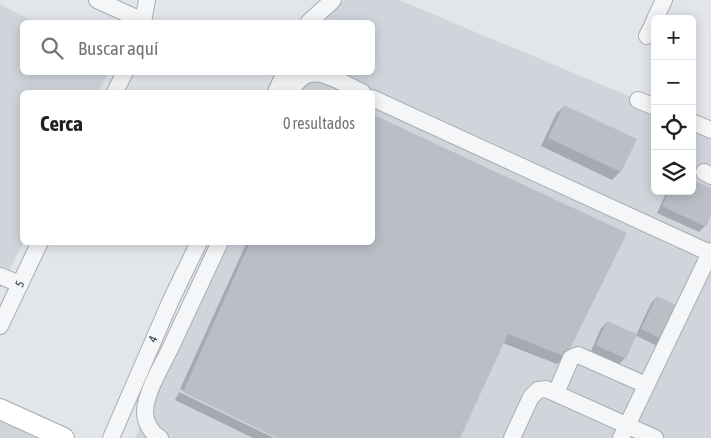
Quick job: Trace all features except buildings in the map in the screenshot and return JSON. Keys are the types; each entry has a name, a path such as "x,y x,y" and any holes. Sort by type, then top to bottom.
{"main road":[{"path":"0,408 64,438"}],"street":[{"path":"97,0 139,20"},
{"path":"143,20 147,0"},
{"path":"312,20 333,0"},
{"path":"657,15 664,0"},
{"path":"648,36 651,29"},
{"path":"116,90 124,75"},
{"path":"277,90 284,75"},
{"path":"291,90 297,80 303,75"},
{"path":"323,75 357,90"},
{"path":"375,99 710,252 624,432"},
{"path":"638,100 651,105"},
{"path":"696,124 711,130"},
{"name":"5","path":"0,326 39,245"},
{"name":"4","path":"111,438 171,300 198,245"},
{"path":"160,438 156,436 147,423 145,411 148,399 219,245"},
{"path":"0,276 20,284"},
{"path":"556,393 571,358 578,355 646,385"},
{"path":"512,438 534,393 543,389 556,393 624,432 655,438"}],"shaded area":[{"path":"344,0 399,0 651,105 651,195 696,195 696,124 711,130 711,438 135,438 218,245 375,245 375,90 284,90 291,75 375,75 375,20 316,20"},
{"path":"0,4 30,20 20,20 20,75 107,75 99,90 20,90 20,245 22,245 0,289"},
{"path":"0,409 64,438 0,438"}]}
